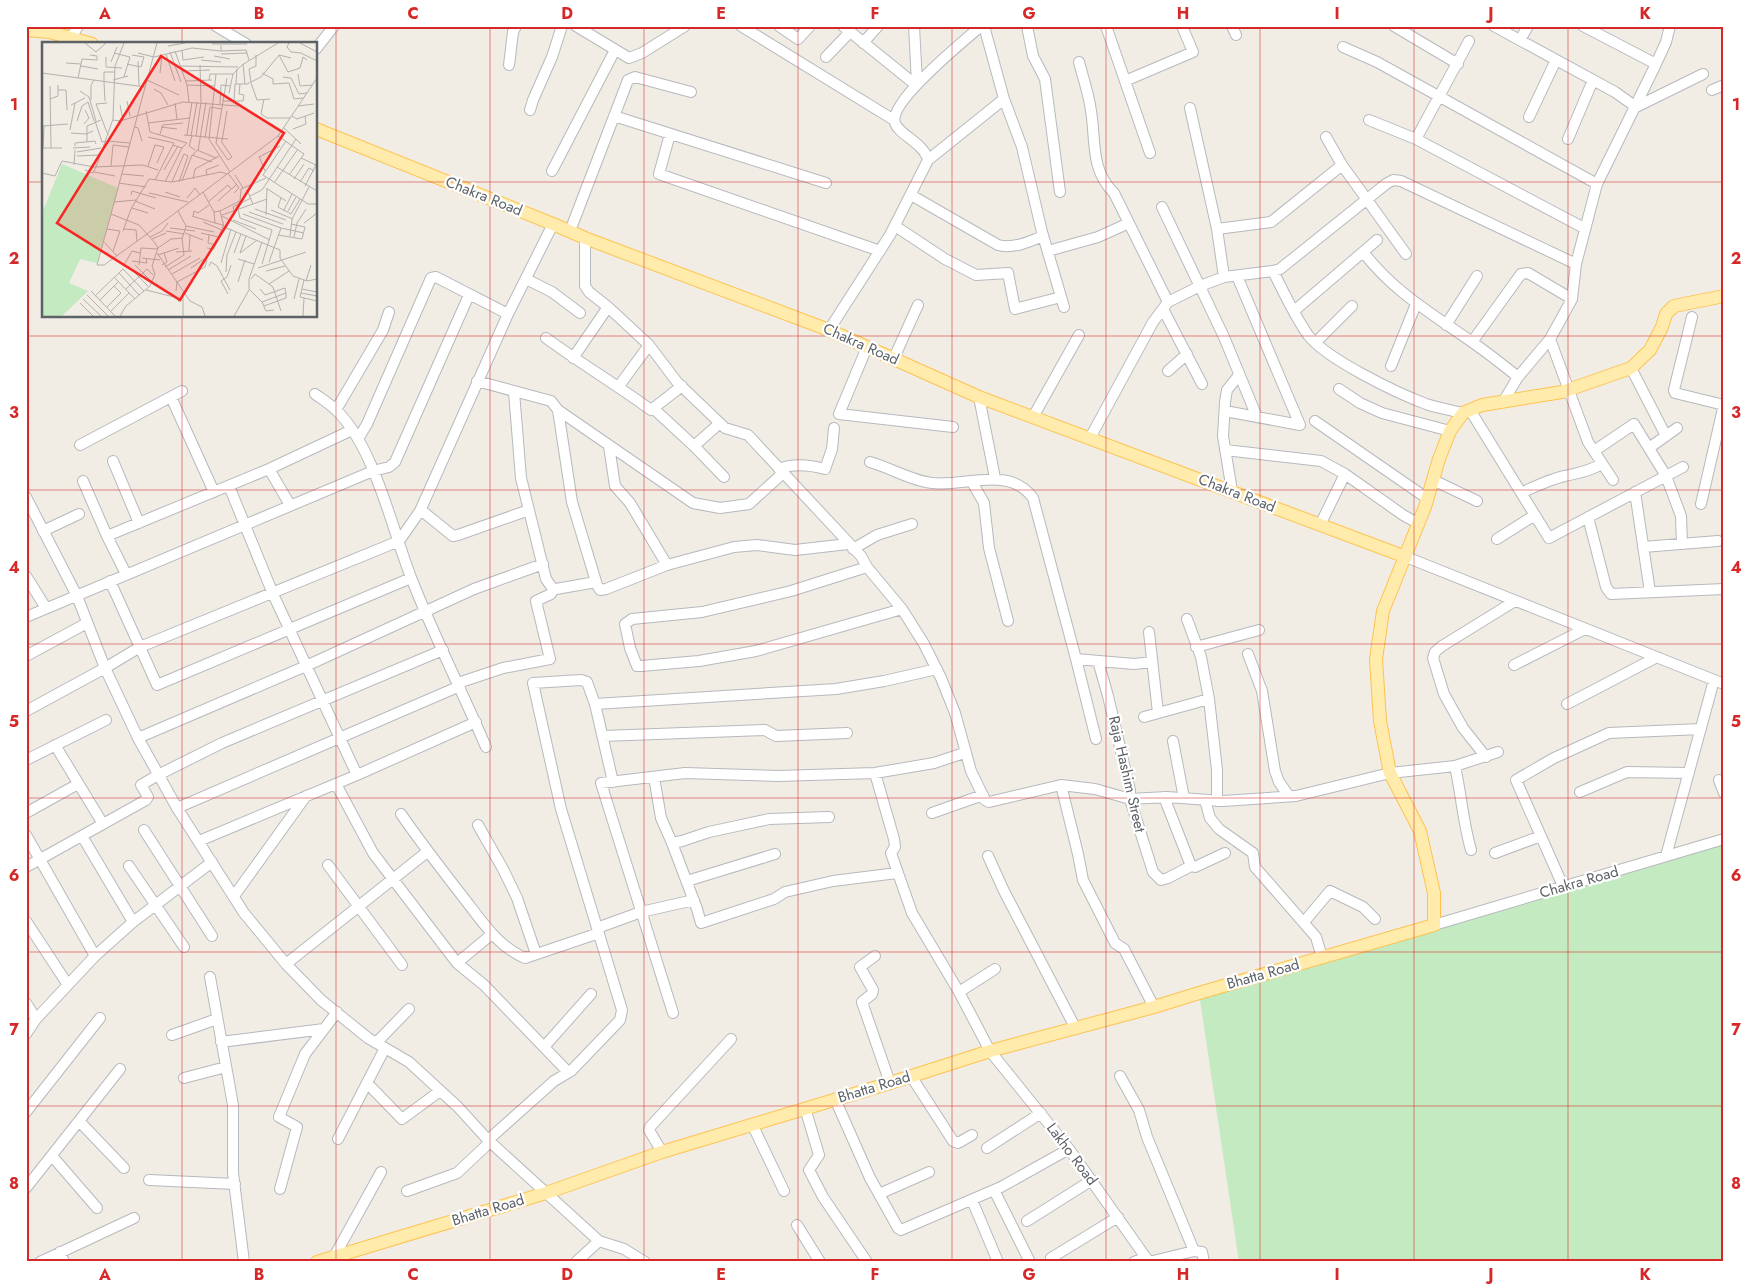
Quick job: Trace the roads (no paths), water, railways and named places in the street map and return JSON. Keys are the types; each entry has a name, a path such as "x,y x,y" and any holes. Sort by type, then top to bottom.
{"main road":[{"path":"26,30 50,29 85,42"},
{"name":"Chakra Road","path":"318,130 585,238 829,330 979,397 1406,557"},
{"path":"1434,925 1434,893 1420,831 1390,773 1380,721 1376,659 1383,611 1419,524 1439,459 1450,431 1467,412 1482,405 1562,392 1631,368 1650,350 1662,327 1666,314 1674,306 1724,296"},
{"name":"Bhatta Road","path":"317,1262 546,1192 662,1152 990,1051 1154,1008 1434,925"}],"street":[{"path":"71,38 78,26"},
{"path":"216,26 234,31 244,42"},
{"path":"318,47 334,26"},
{"path":"509,65 513,32 516,26"},
{"path":"530,110 552,57 562,26"},
{"path":"576,26 629,58 636,56 685,26"},
{"path":"741,26 894,120"},
{"path":"779,26 798,39 810,26"},
{"path":"863,43 878,26"},
{"path":"914,26 917,83"},
{"path":"895,226 945,259 976,275 1008,273 1015,309 1062,302 1022,147 1004,99 983,26 946,55 917,83 896,113 894,120 896,126 914,141 927,155 928,160"},
{"path":"1027,26 1033,56 1045,79 1060,192"},
{"path":"1106,26 1150,153"},
{"path":"1126,82 1193,52 1182,26"},
{"path":"1394,26 1458,64"},
{"path":"1494,26 1615,92 1636,107"},
{"path":"1520,40 1528,26"},
{"path":"1583,26 1656,64"},
{"path":"1503,402 1518,377 1550,339 1572,299 1576,264 1597,184 1656,64 1666,42 1670,26"},
{"path":"826,57 846,29 911,81 917,83"},
{"path":"1416,139 1469,41"},
{"path":"1343,47 1377,62 1597,184"},
{"path":"552,171 615,50"},
{"path":"1529,117 1556,60"},
{"path":"1079,62 1091,109 1095,160 1107,187 1114,194 1129,223 1202,384"},
{"path":"1636,107 1703,74"},
{"path":"570,231 628,80 635,77 691,92"},
{"path":"1568,139 1593,80"},
{"path":"1712,90 1724,85"},
{"path":"829,330 895,226 928,160 1004,99"},
{"path":"1190,108 1217,229 1224,277"},
{"path":"614,116 826,183"},
{"path":"1369,120 1416,139 1584,228"},
{"path":"670,134 659,174 880,251"},
{"path":"1326,137 1342,165 1406,254"},
{"path":"1217,229 1271,222 1342,165"},
{"path":"1090,438 1153,322 1165,306 1200,286 1224,277 1280,269 1393,180 1401,181 1576,264"},
{"path":"910,195 998,245 1006,247 1044,236"},
{"path":"1162,207 1224,337 1257,417"},
{"path":"1048,251 1098,237 1129,223"},
{"path":"26,710 140,647 399,541 421,510 477,381 553,224"},
{"path":"585,238 585,286 590,292 649,345 682,386 725,428 748,435 861,556 902,609 937,669 954,713 971,772 983,795 989,802 992,803 1016,795 1061,785 1095,789 1130,799 1164,797 1216,801 1289,796 1390,773 1455,766 1498,752"},
{"path":"1294,311 1377,240"},
{"path":"1363,252 1379,272 1416,304 1472,342 1518,377"},
{"path":"1273,271 1309,336 1336,358 1396,391 1427,404 1467,412 1549,538 1683,468"},
{"path":"1472,342 1521,274 1528,273 1572,299"},
{"path":"1224,411 1300,425 1238,276"},
{"path":"1446,325 1477,276"},
{"path":"107,536 355,434 367,424 431,278 436,277 508,314"},
{"path":"526,279 552,292 580,313"},
{"path":"26,617 244,524 373,471 389,467 395,462 469,295"},
{"path":"1391,366 1416,304"},
{"path":"894,358 918,305"},
{"path":"1316,342 1352,306"},
{"path":"572,358 608,307"},
{"path":"336,410 383,330 389,312"},
{"path":"1692,317 1674,390 1675,393 1724,405 1701,504"},
{"path":"1033,417 1079,335"},
{"path":"546,338 572,358 619,386 651,410 654,409 724,477"},
{"path":"1550,339 1588,442 1612,480"},
{"path":"619,386 649,345"},
{"path":"867,347 839,414 953,427"},
{"path":"1168,371 1187,354"},
{"path":"1631,368 1666,436"},
{"path":"1232,491 1223,436 1224,411 1227,390 1239,375"},
{"path":"477,381 551,401 558,410 693,503 720,508 748,504 786,466 796,465 825,469 832,449 834,428"},
{"path":"654,409 682,386"},
{"path":"1339,389 1360,403 1382,413 1450,431"},
{"path":"80,445 182,391"},
{"path":"177,808 459,684 503,668 550,659 536,601 551,594 552,589 546,579 522,478 514,392"},
{"path":"315,394 336,410 355,434 373,471 411,578 486,746"},
{"path":"171,397 214,492"},
{"path":"979,397 995,478"},
{"path":"558,410 572,502 600,590 667,565 734,546 757,546 795,550 851,546 877,535 912,524"},
{"path":"1315,421 1428,499"},
{"path":"694,446 720,423"},
{"path":"1594,452 1634,424 1666,476 1680,516 1682,544"},
{"path":"1649,448 1676,428"},
{"path":"609,446 616,486 630,503 667,565"},
{"path":"1225,450 1321,461 1345,474 1403,515 1419,524"},
{"path":"113,461 139,523"},
{"path":"870,462 891,468 909,477 932,483 972,482 995,478 1019,485 1027,490 1033,498 1096,739"},
{"path":"1521,493 1547,481 1583,473 1602,464"},
{"path":"270,469 290,505"},
{"path":"1320,525 1345,474"},
{"path":"1433,480 1477,501"},
{"path":"83,481 126,574"},
{"path":"972,482 984,504 989,548 1008,621"},
{"path":"229,486 273,594 357,775"},
{"path":"1635,492 1650,592"},
{"path":"26,497 76,596 105,668 138,738 177,808 244,913 286,964 322,1000 381,1046 409,1062 489,1141 599,1241 624,1249 644,1262"},
{"path":"421,510 453,536 529,510"},
{"path":"43,530 79,514"},
{"path":"1497,539 1535,515"},
{"path":"1588,517 1608,591 1611,594 1724,590"},
{"path":"1644,547 1718,542"},
{"path":"1406,557 1724,684"},
{"path":"138,738 306,666 474,589 543,564"},
{"path":"867,566 791,592 702,612 632,619 625,624 634,659 638,666 699,661 756,651 902,609"},
{"path":"26,576 46,608"},
{"path":"110,581 157,685 411,578"},
{"path":"552,589 596,582"},
{"path":"1486,756 1463,728 1444,694 1433,658 1434,652 1515,600"},
{"path":"1187,619 1202,663 1209,698 1217,770 1216,801"},
{"path":"26,656 87,623"},
{"path":"1514,666 1585,629"},
{"path":"1196,647 1259,630"},
{"path":"1149,632 1158,713"},
{"path":"26,867 146,800 148,797 141,785 158,775 222,743 443,650"},
{"path":"1248,654 1262,691 1275,771 1279,782 1289,796"},
{"path":"1567,704 1656,657"},
{"path":"1076,659 1134,664 1152,662"},
{"name":"Raja Hashim Street","path":"1098,662 1130,790 1130,799 1153,872 1161,880 1192,866"},
{"path":"595,704 836,689 937,669"},
{"path":"407,1191 457,1173 554,1081 568,1072 608,1033 622,1016 622,1010 561,809 533,684 580,680 587,682 595,704 613,782"},
{"path":"1666,856 1714,680"},
{"path":"1144,717 1209,698"},
{"path":"26,760 106,720"},
{"path":"198,841 336,784 476,722"},
{"path":"1563,886 1516,780 1554,758 1609,733 1700,729"},
{"path":"603,736 765,730 776,736 847,733"},
{"path":"1173,740 1184,798"},
{"path":"55,745 102,824"},
{"path":"673,1013 601,783 684,773 778,776 875,773 934,763 964,753"},
{"path":"1455,766 1471,850"},
{"path":"1580,792 1627,772 1689,773"},
{"name":"Lakho Road","path":"875,773 894,838 895,847 891,853 912,913 959,992 990,1051 1069,1148 1148,1260"},
{"path":"654,777 662,818 701,923 771,900 785,892 897,872"},
{"path":"1719,780 1724,793"},
{"path":"26,813 78,784"},
{"path":"336,784 373,853 457,963 484,985 568,1072"},
{"path":"1061,785 1083,880 1115,943 1124,949 1154,1008"},
{"path":"932,814 983,795"},
{"path":"234,896 306,796"},
{"path":"1164,797 1192,866 1195,867 1225,853"},
{"path":"1204,800 1210,818 1219,829 1253,853 1255,867 1316,937 1322,957"},
{"path":"401,814 427,852 492,934 514,953 526,958 642,912 694,900"},
{"path":"672,843 709,832 769,819 829,816"},
{"path":"478,825 517,898 536,954"},
{"path":"144,830 212,936"},
{"path":"26,835 95,956"},
{"path":"82,836 133,922"},
{"path":"1495,853 1541,836"},
{"name":"Chakra Road","path":"1434,925 1724,839"},
{"path":"286,964 427,852"},
{"path":"686,880 775,854"},
{"path":"988,856 1004,891 1076,1029"},
{"path":"26,1034 36,1019 95,956 133,922 212,862"},
{"path":"328,865 402,965"},
{"path":"129,866 184,948"},
{"path":"1304,922 1330,891 1363,907 1375,919"},
{"path":"26,921 68,985"},
{"path":"457,963 492,934"},
{"path":"875,956 860,967 873,990 872,994 862,1002 890,1083"},
{"path":"959,992 995,969"},
{"path":"210,977 233,1105 233,1173 244,1262"},
{"path":"544,1047 592,994"},
{"path":"26,1003 36,1019"},
{"path":"338,1139 367,1082 381,1046 409,1009"},
{"path":"280,1189 297,1127 279,1117 305,1054 336,1012"},
{"path":"26,1112 100,1018"},
{"path":"172,1035 217,1019"},
{"path":"221,1042 324,1029"},
{"path":"662,1152 650,1134 650,1126 731,1040"},
{"path":"184,1078 226,1067"},
{"path":"26,1188 120,1069"},
{"path":"911,1076 952,1141 958,1143 972,1135"},
{"path":"1120,1076 1139,1110 1147,1137 1194,1251"},
{"path":"367,1082 402,1119 440,1091"},
{"path":"835,1099 879,1194 898,1228 901,1230 994,1190 1069,1148"},
{"path":"805,1108 819,1155 810,1170 823,1197 867,1262"},
{"path":"987,1148 1041,1114"},
{"path":"79,1121 124,1168"},
{"path":"752,1124 784,1191"},
{"path":"52,1156 97,1208"},
{"path":"334,1257 381,1172"},
{"path":"879,1194 929,1172"},
{"path":"149,1180 235,1184"},
{"path":"1027,1221 1092,1180"},
{"path":"994,1190 1030,1262"},
{"path":"972,1200 998,1262"},
{"path":"1051,1258 1118,1216"},
{"path":"40,1262 62,1257 134,1218"},
{"path":"797,1225 820,1262"},
{"path":"576,1262 599,1241"},
{"path":"1134,1262 1194,1251 1202,1252 1204,1262"}]}
